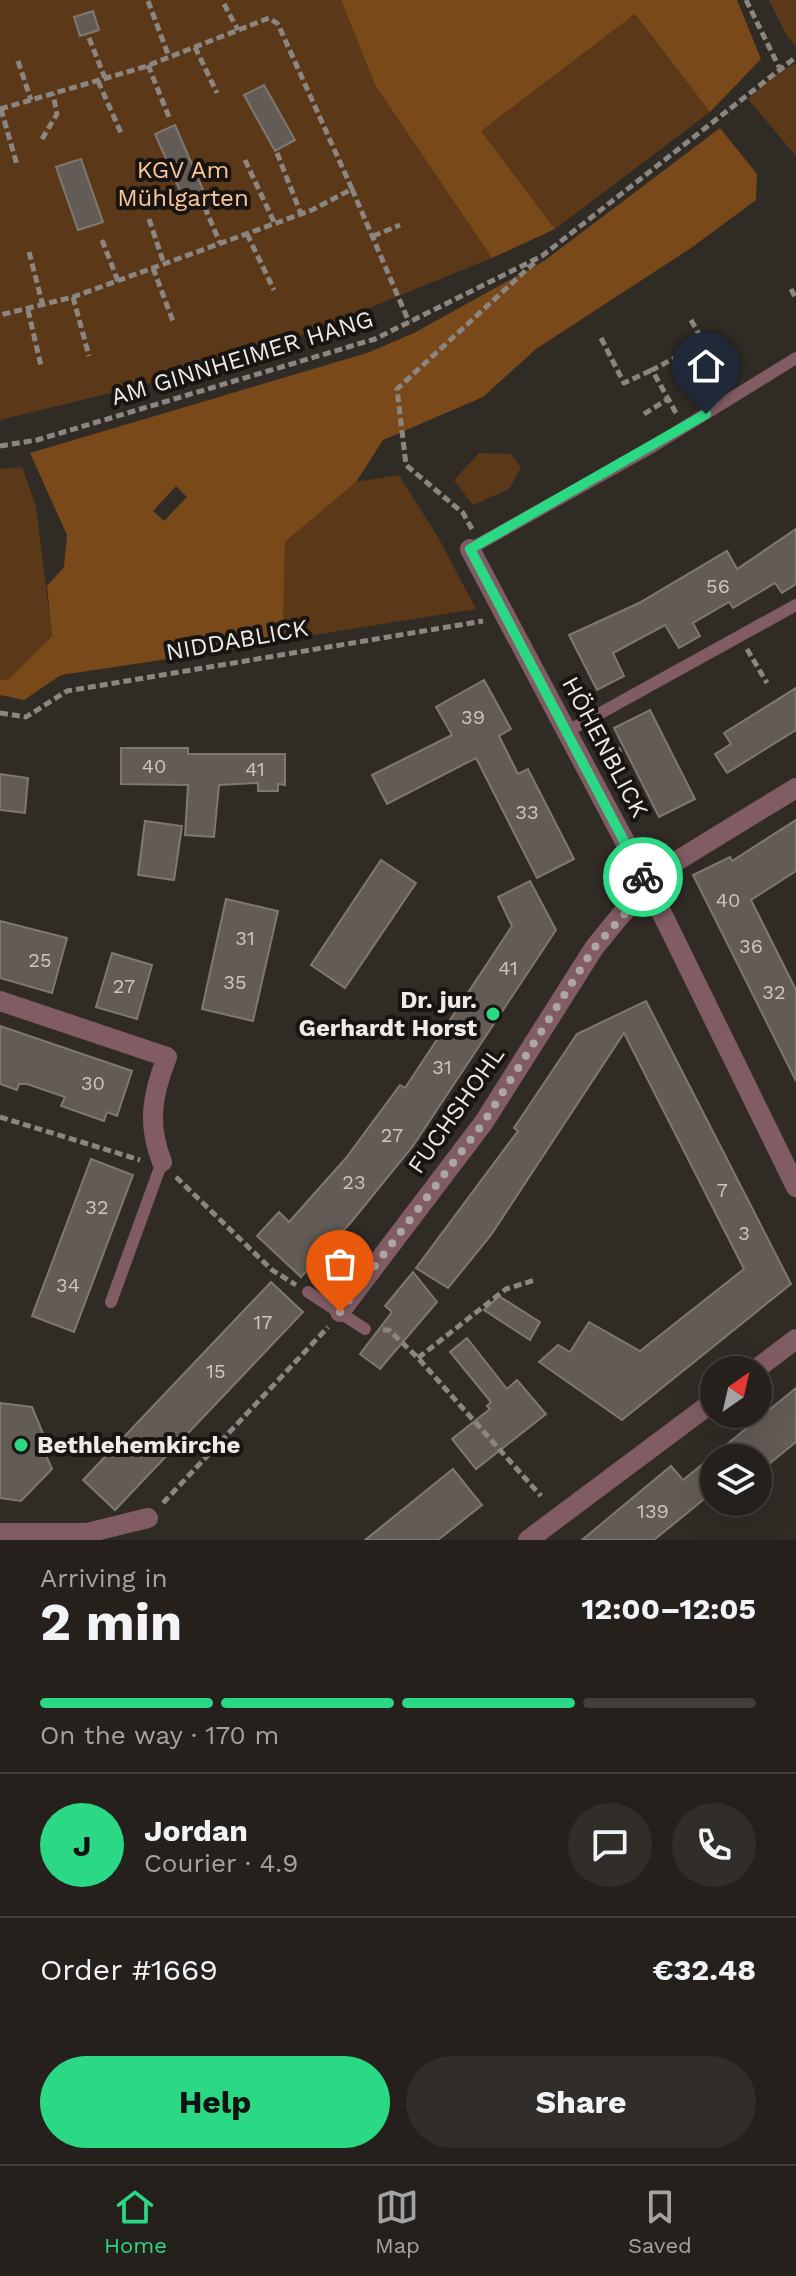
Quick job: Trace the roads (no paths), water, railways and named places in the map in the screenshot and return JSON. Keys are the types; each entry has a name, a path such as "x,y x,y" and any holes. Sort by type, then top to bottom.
{"street":[{"name":"HÖHENBLICK","path":"470,549 649,887 796,1187"},
{"name":"FUCHSHOHL","path":"340,1312 484,1122 594,948 667,867 796,788"},
{"path":"0,1001 167,1057 153,1092 152,1135 162,1162"},
{"path":"772,1357 796,1339"},
{"path":"528,1540 700,1411"},
{"path":"0,1533 87,1533 148,1518"}],"lane":[{"path":"470,549 684,428 796,358"},
{"path":"568,731 796,605"},
{"path":"111,1302 162,1162"},
{"path":"308,1292 365,1329"}],"place":[{"name":"Dr. jur. Gerhardt Horst","path":"493,1014"},
{"name":"Bethlehemkirche","path":"21,1445"}],"park label":[{"name":"KGV Am Mühlgarten","path":"183,184"}]}
